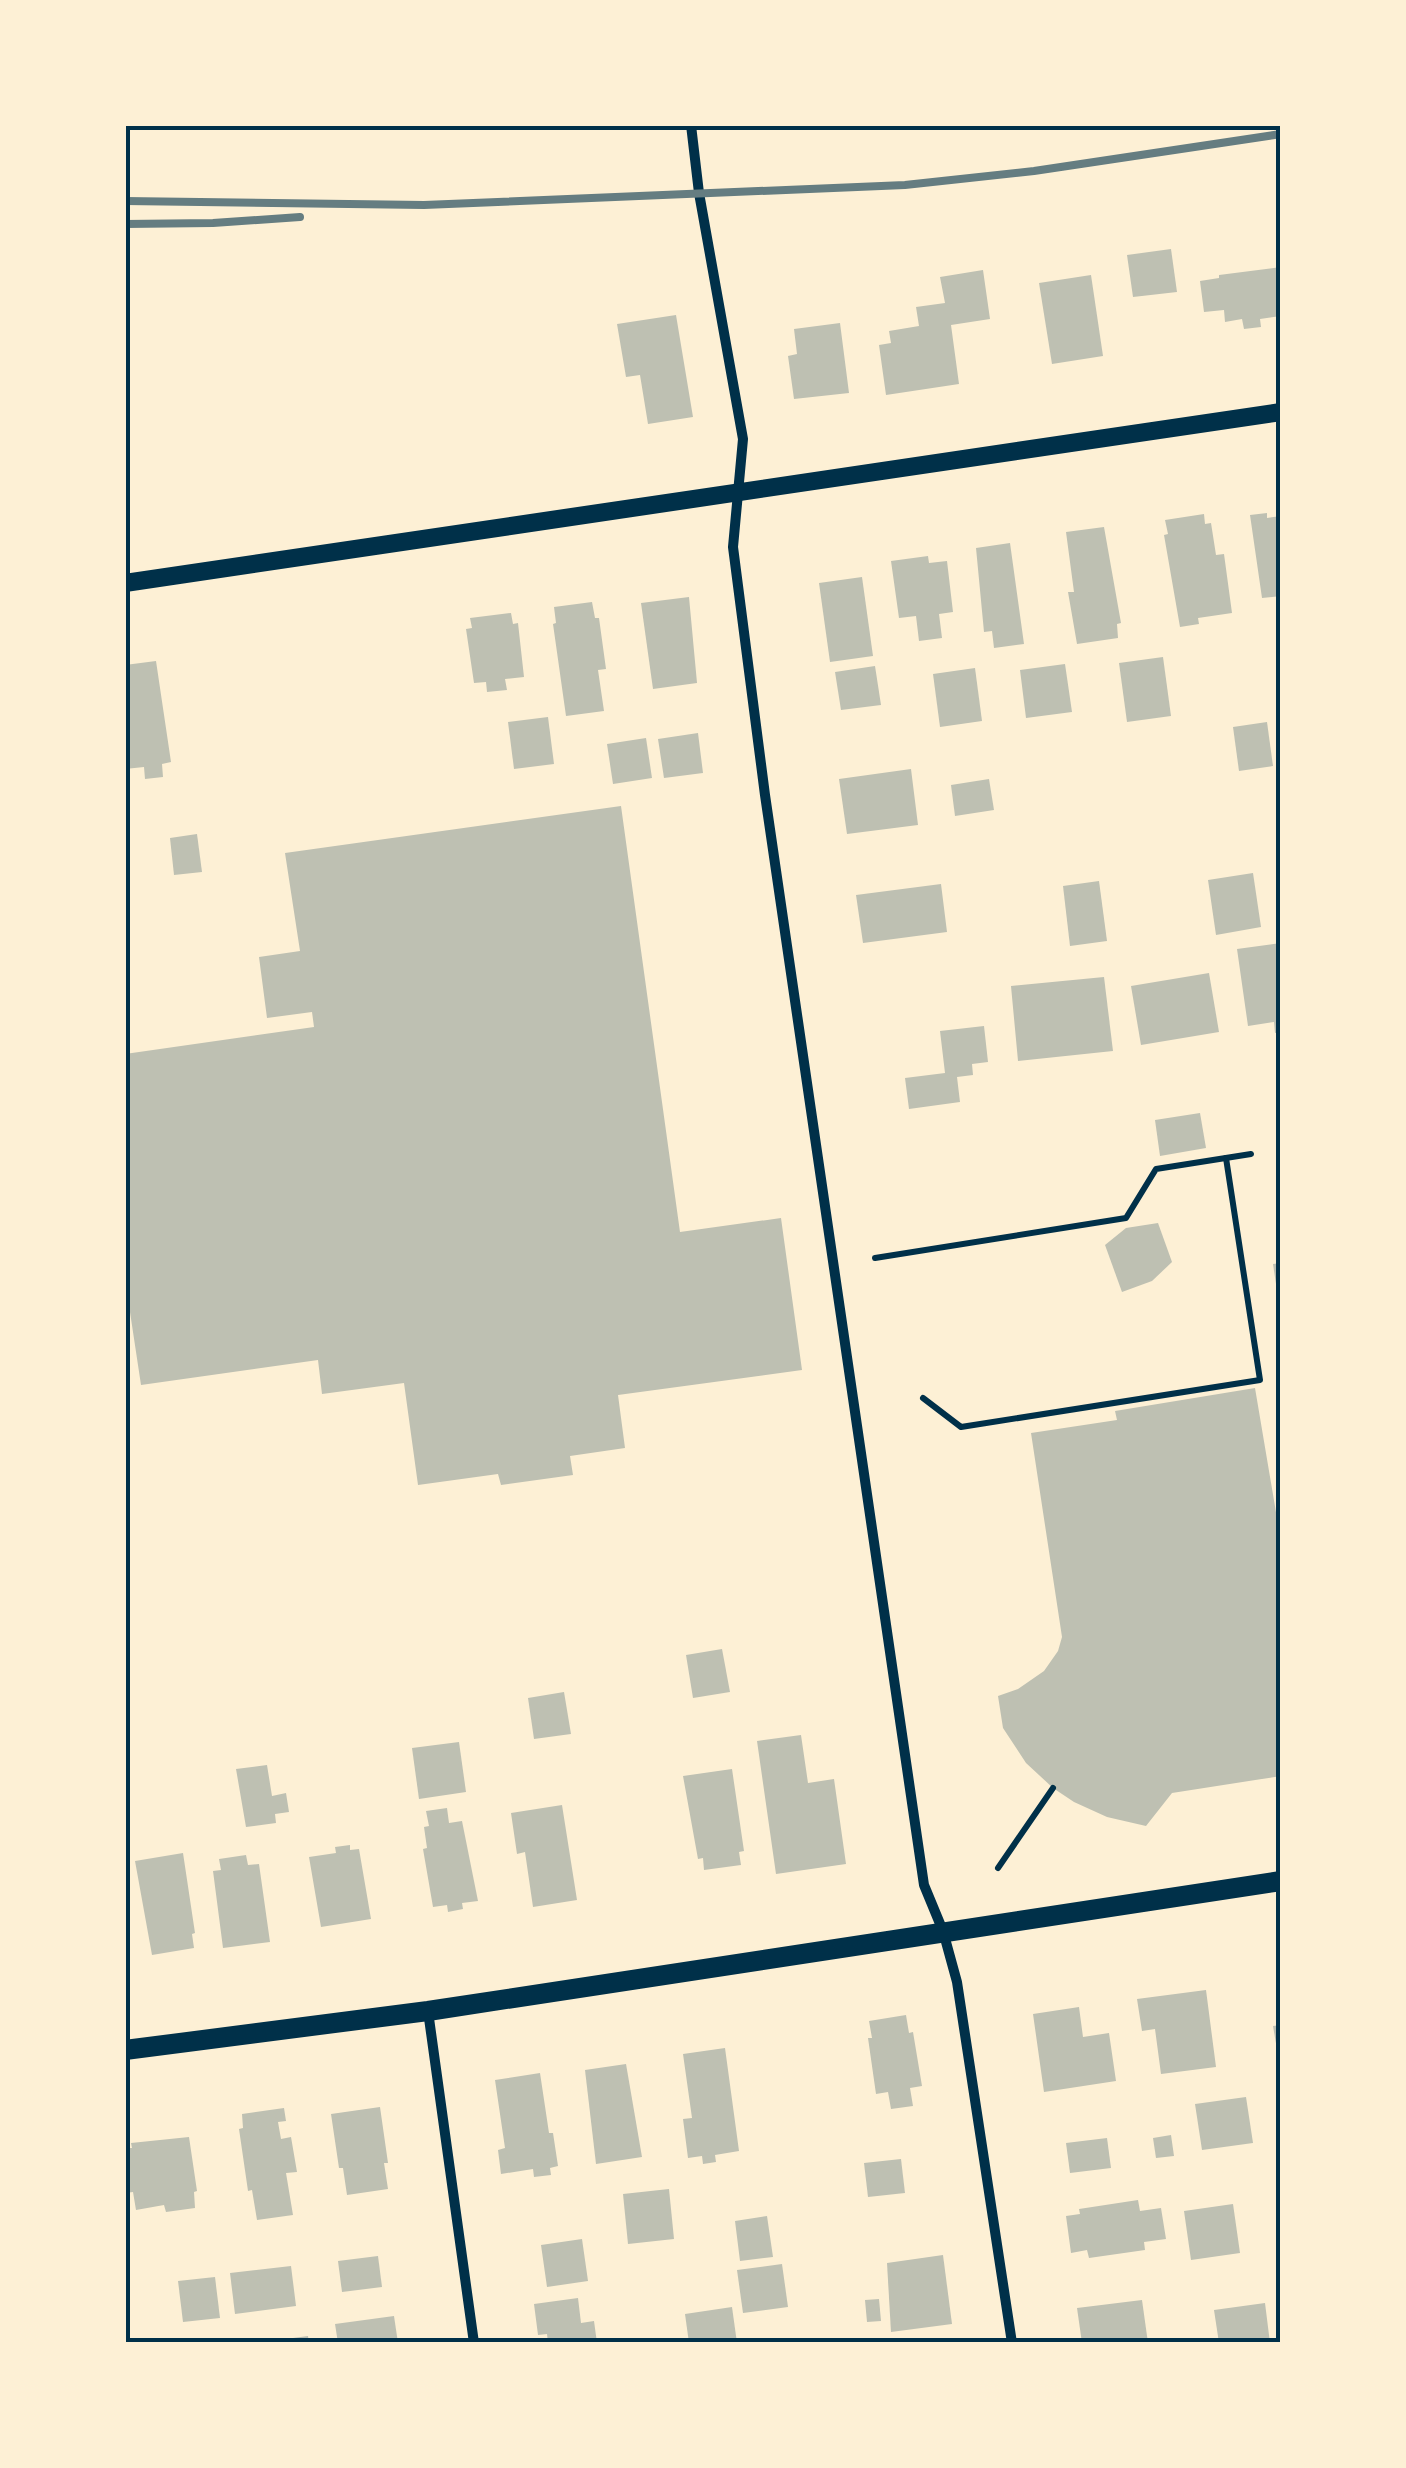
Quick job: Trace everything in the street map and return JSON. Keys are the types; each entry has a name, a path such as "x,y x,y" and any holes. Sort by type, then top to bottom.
{"main road":[{"path":"125,2050 428,2011 1281,1881"}],"street":[{"path":"690,125 743,439 733,547 765,795 924,1885 942,1931 961,2002 1012,2343"},
{"path":"125,583 1281,412"},
{"path":"428,2011 474,2343"}],"path":[{"path":"874,1258 1126,1218 1156,1168 1251,1154"},
{"path":"923,1398 961,1427 1260,1380 1226,1158"},
{"path":"998,1868 1054,1788"}],"building":[{"path":"1171,249 1177,292 1133,297 1127,255"},
{"path":"1281,267 1281,316 1260,319 1261,327 1244,329 1242,319 1225,322 1224,310 1204,312 1200,281"},
{"path":"983,270 990,319 951,325 959,384 886,395 879,345 891,343 889,331 919,326 916,307 945,303 940,277"},
{"path":"1091,275 1103,356 1052,364 1039,283"},
{"path":"676,315 693,417 648,424 640,375 626,377 617,324"},
{"path":"840,323 849,393 794,399 788,356 797,354 794,329"},
{"path":"1267,513 1267,518 1281,516 1281,596 1262,598 1250,515"},
{"path":"1204,514 1205,524 1211,523 1216,555 1224,554 1232,613 1198,618 1199,624 1180,627 1164,535 1168,534 1165,520"},
{"path":"1104,527 1121,623 1117,624 1118,638 1077,644 1068,592 1074,592 1066,532"},
{"path":"1010,543 1024,644 994,648 992,631 984,632 976,548"},
{"path":"928,556 929,563 947,561 953,612 939,614 942,638 919,641 916,616 899,618 891,561"},
{"path":"862,577 873,656 830,662 819,583"},
{"path":"689,597 697,683 653,689 641,603"},
{"path":"592,602 595,618 599,618 606,669 598,670 604,711 566,716 554,607"},
{"path":"511,613 513,624 518,623 524,677 505,679 507,690 487,692 486,682 474,683 466,629 472,628 470,618"},
{"path":"1163,657 1171,716 1127,722 1119,663"},
{"path":"156,661 171,762 162,764 163,777 145,779 144,767 125,769 125,665"},
{"path":"1065,664 1072,712 1026,718 1020,670"},
{"path":"875,666 881,705 841,710 835,672"},
{"path":"975,668 982,721 940,727 933,674"},
{"path":"548,717 554,764 514,769 508,722"},
{"path":"1267,722 1273,766 1239,771 1233,727"},
{"path":"698,733 703,773 664,778 658,739"},
{"path":"646,738 652,778 613,784 607,744"},
{"path":"911,769 918,825 847,834 839,779"},
{"path":"989,779 994,810 955,816 951,785"},
{"path":"621,806 680,1232 781,1218 802,1370 618,1395 625,1448 570,1456 573,1475 501,1485 498,1474 418,1485 404,1383 322,1394 318,1360 141,1385 125,1279 125,1054 314,1027 312,1012 267,1018 259,957 300,951 285,853"},
{"path":"197,834 202,872 174,875 170,838"},
{"path":"1253,873 1261,927 1216,935 1208,880"},
{"path":"1099,881 1107,941 1070,946 1063,886"},
{"path":"941,884 947,932 863,943 856,895"},
{"path":"1281,943 1281,1032 1275,1033 1274,1022 1248,1026 1237,949"},
{"path":"1209,973 1219,1032 1141,1045 1131,986"},
{"path":"1104,977 1113,1051 1018,1061 1011,986"},
{"path":"984,1026 988,1062 972,1064 973,1075 957,1077 960,1102 909,1109 905,1078 945,1073 940,1031"},
{"path":"1200,1113 1206,1148 1160,1156 1155,1120"},
{"path":"1158,1223 1172,1262 1152,1281 1122,1292 1105,1245 1126,1228"},
{"path":"1281,1263 1281,1303 1279,1304 1273,1264"},
{"path":"1255,1388 1281,1542 1281,1776 1172,1793 1146,1826 1107,1817 1053,1788 1026,1763 1003,1728 998,1696 1018,1689 1044,1671 1058,1651 1062,1637 1031,1433 1117,1420 1115,1411"},
{"path":"722,1649 730,1692 693,1698 686,1655"},
{"path":"564,1692 571,1734 534,1739 528,1698"},
{"path":"801,1735 808,1783 834,1779 846,1864 776,1874 757,1741"},
{"path":"459,1742 466,1792 419,1799 412,1748"},
{"path":"267,1765 272,1796 286,1793 289,1812 275,1814 276,1823 246,1827 236,1769"},
{"path":"732,1769 744,1851 739,1852 741,1865 704,1870 703,1858 698,1859 683,1776"},
{"path":"562,1805 577,1900 533,1907 525,1852 517,1854 511,1813"},
{"path":"447,1808 449,1823 462,1821 478,1901 462,1903 463,1909 448,1912 447,1905 433,1907 423,1849 427,1848 424,1827 429,1826 426,1811"},
{"path":"350,1845 350,1850 359,1849 371,1919 321,1927 309,1857 336,1853 335,1847"},
{"path":"183,1853 194,1948 152,1955 135,1861"},
{"path":"246,1855 248,1865 259,1864 270,1942 223,1948 213,1871 221,1870 219,1859"},
{"path":"1206,1990 1216,2067 1161,2074 1155,2029 1142,2031 1137,1999"},
{"path":"1079,2007 1083,2037 1109,2033 1116,2081 1044,2092 1033,2014"},
{"path":"906,2015 909,2033 913,2032 922,2086 910,2088 913,2106 891,2109 888,2092 876,2094 869,2021"},
{"path":"1281,2025 1281,2061 1279,2061 1273,2026"},
{"path":"725,2048 739,2151 715,2155 716,2162 703,2164 702,2156 688,2158 683,2119 692,2118 683,2054"},
{"path":"626,2064 642,2157 596,2164 585,2070"},
{"path":"540,2073 558,2166 550,2168 551,2175 534,2177 533,2169 501,2174 498,2150 505,2148 495,2080"},
{"path":"1246,2097 1253,2143 1202,2150 1195,2104"},
{"path":"380,2107 388,2189 347,2195 331,2114"},
{"path":"284,2108 286,2121 278,2122 281,2139 291,2137 297,2172 286,2173 293,2215 257,2220 252,2190 248,2191 239,2129 243,2128 242,2114"},
{"path":"1171,2135 1174,2156 1156,2158 1153,2138"},
{"path":"189,2137 197,2191 195,2208 166,2212 164,2205 136,2210 133,2192 125,2193 125,2148 132,2148 131,2143"},
{"path":"1107,2138 1111,2168 1070,2173 1066,2143"},
{"path":"901,2159 905,2193 868,2197 864,2163"},
{"path":"669,2189 674,2239 628,2244 623,2194"},
{"path":"1138,2200 1140,2211 1161,2208 1166,2239 1144,2242 1145,2250 1089,2258 1087,2250 1071,2253 1066,2216 1080,2214 1079,2209"},
{"path":"1233,2204 1240,2253 1191,2260 1184,2211"},
{"path":"767,2216 773,2257 740,2261 735,2221"},
{"path":"582,2239 588,2281 547,2287 541,2245"},
{"path":"943,2255 952,2324 891,2332 887,2263"},
{"path":"378,2256 382,2287 342,2292 338,2261"},
{"path":"782,2264 788,2307 743,2313 737,2270"},
{"path":"291,2266 296,2306 235,2314 230,2273"},
{"path":"215,2277 220,2318 183,2322 178,2281"},
{"path":"578,2298 581,2323 594,2321 597,2343 548,2343 547,2334 538,2335 534,2304"},
{"path":"879,2299 881,2321 867,2322 865,2300"},
{"path":"1142,2300 1148,2343 1082,2343 1077,2308"},
{"path":"1265,2303 1270,2343 1219,2343 1214,2310"},
{"path":"732,2307 737,2343 689,2343 685,2314"},
{"path":"394,2316 398,2343 338,2343 335,2324"},
{"path":"308,2336 309,2343 294,2343 293,2338"}],"railway":[{"path":"125,201 424,205 905,185 1034,171 1281,134"},
{"path":"125,224 300,217"}]}
